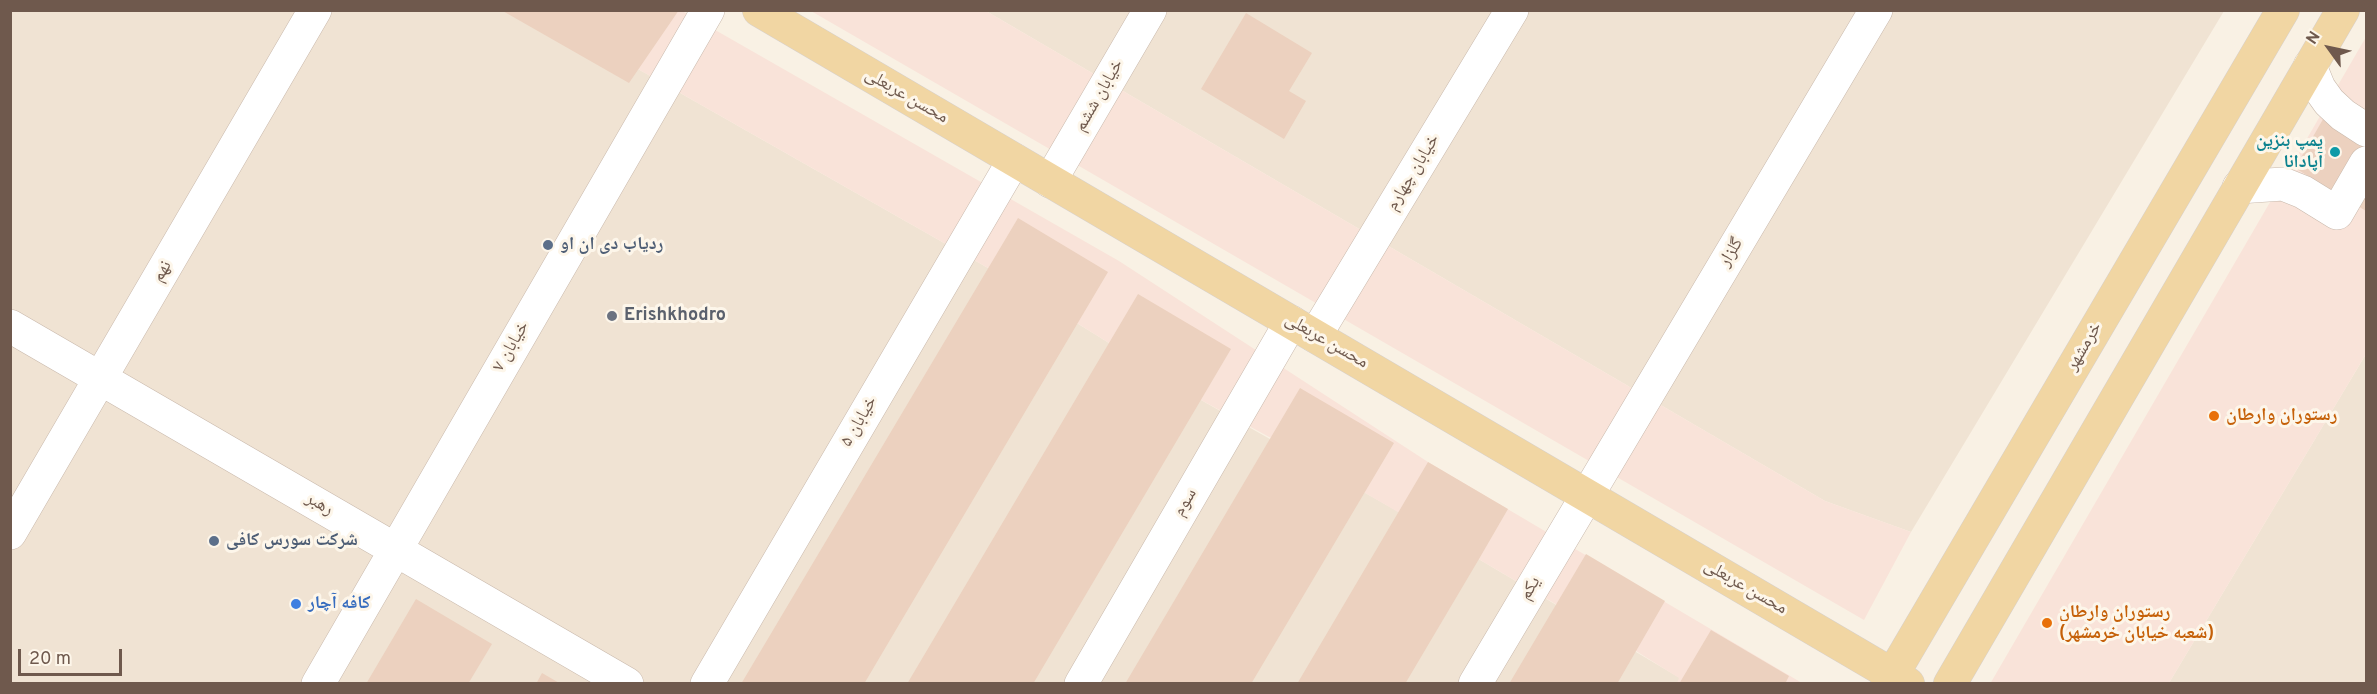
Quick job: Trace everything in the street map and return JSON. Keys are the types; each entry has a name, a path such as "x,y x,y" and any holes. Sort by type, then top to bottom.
{"main road":[{"name":"محسن عربعلی","path":"759,10 1587,495 1896,680"},
{"name":"خرمشهر","path":"1896,680 2283,10"},
{"path":"1950,684 2343,10"},
{"path":"2250,68 2266,64 2280,68 2290,78 2294,95"}],"street":[{"name":"نهم","path":"10,533 315,10"},
{"name":"خیابان ۷","path":"318,684 708,10"},
{"name":"خیابان ششم","path":"1050,181 1150,10"},
{"name":"خیابان چهارم","path":"1303,329 1512,10"},
{"name":"گلزار","path":"1587,495 1876,10"},
{"path":"2310,66 2319,88 2329,102 2343,115 2367,130"},
{"name":"خیابان ۵","path":"707,684 1014,160"},
{"path":"2239,187 2283,184 2303,192 2337,213 2367,163"},
{"name":"رهبر","path":"10,326 627,684"},
{"name":"سوم","path":"1081,684 1303,329"},
{"name":"یکم","path":"1475,684 1587,495"}],"shaded area":[{"path":"10,11 536,11 988,268 1201,400 1399,512 1680,678 1677,684 11,683"},
{"path":"536,11 682,11 1119,261 1428,462 1802,683 1677,683 1679,678 1636,651 1271,438 1201,400 988,268"},
{"path":"811,11 986,11 1825,501 1911,532 1864,620"},
{"path":"986,11 2224,11 1911,532 1825,501"},
{"path":"2366,37 2366,354 2169,683 1990,684"},
{"path":"2366,354 2366,683 2169,683"}],"building":[{"path":"501,10 679,10 629,83"},
{"path":"1246,13 1312,53 1289,91 1306,101 1284,139 1201,89"},
{"name":"پمپ بنزین آپادانا","path":"2326,114 2366,136 2366,211 2295,168"},
{"path":"1018,218 1108,272 864,684 741,684"},
{"path":"1138,294 1231,349 1033,684 907,684"},
{"path":"1300,388 1394,443 1251,684 1125,684"},
{"path":"1428,462 1508,509 1479,559 1405,684 1297,684"},
{"path":"1586,554 1665,601 1617,684 1509,684"},
{"path":"416,599 492,644 468,684 366,684"},
{"path":"1711,630 1789,676 1785,684 1679,684"},
{"path":"542,673 561,684 536,684"}],"place":[{"name":"پمپ بنزین آپادانا","path":"2335,152"},
{"name":"ردیاب دی ان او","path":"548,245"},
{"name":"Erishkhodro","path":"612,316"},
{"name":"رستوران وارطان","path":"2214,416"},
{"name":"شرکت سورس کافی","path":"214,541"},
{"name":"کافه آچار","path":"296,604"},
{"name":"رستوران وارطان (شعبه خیابان خرمشهر)","path":"2047,623"}]}
